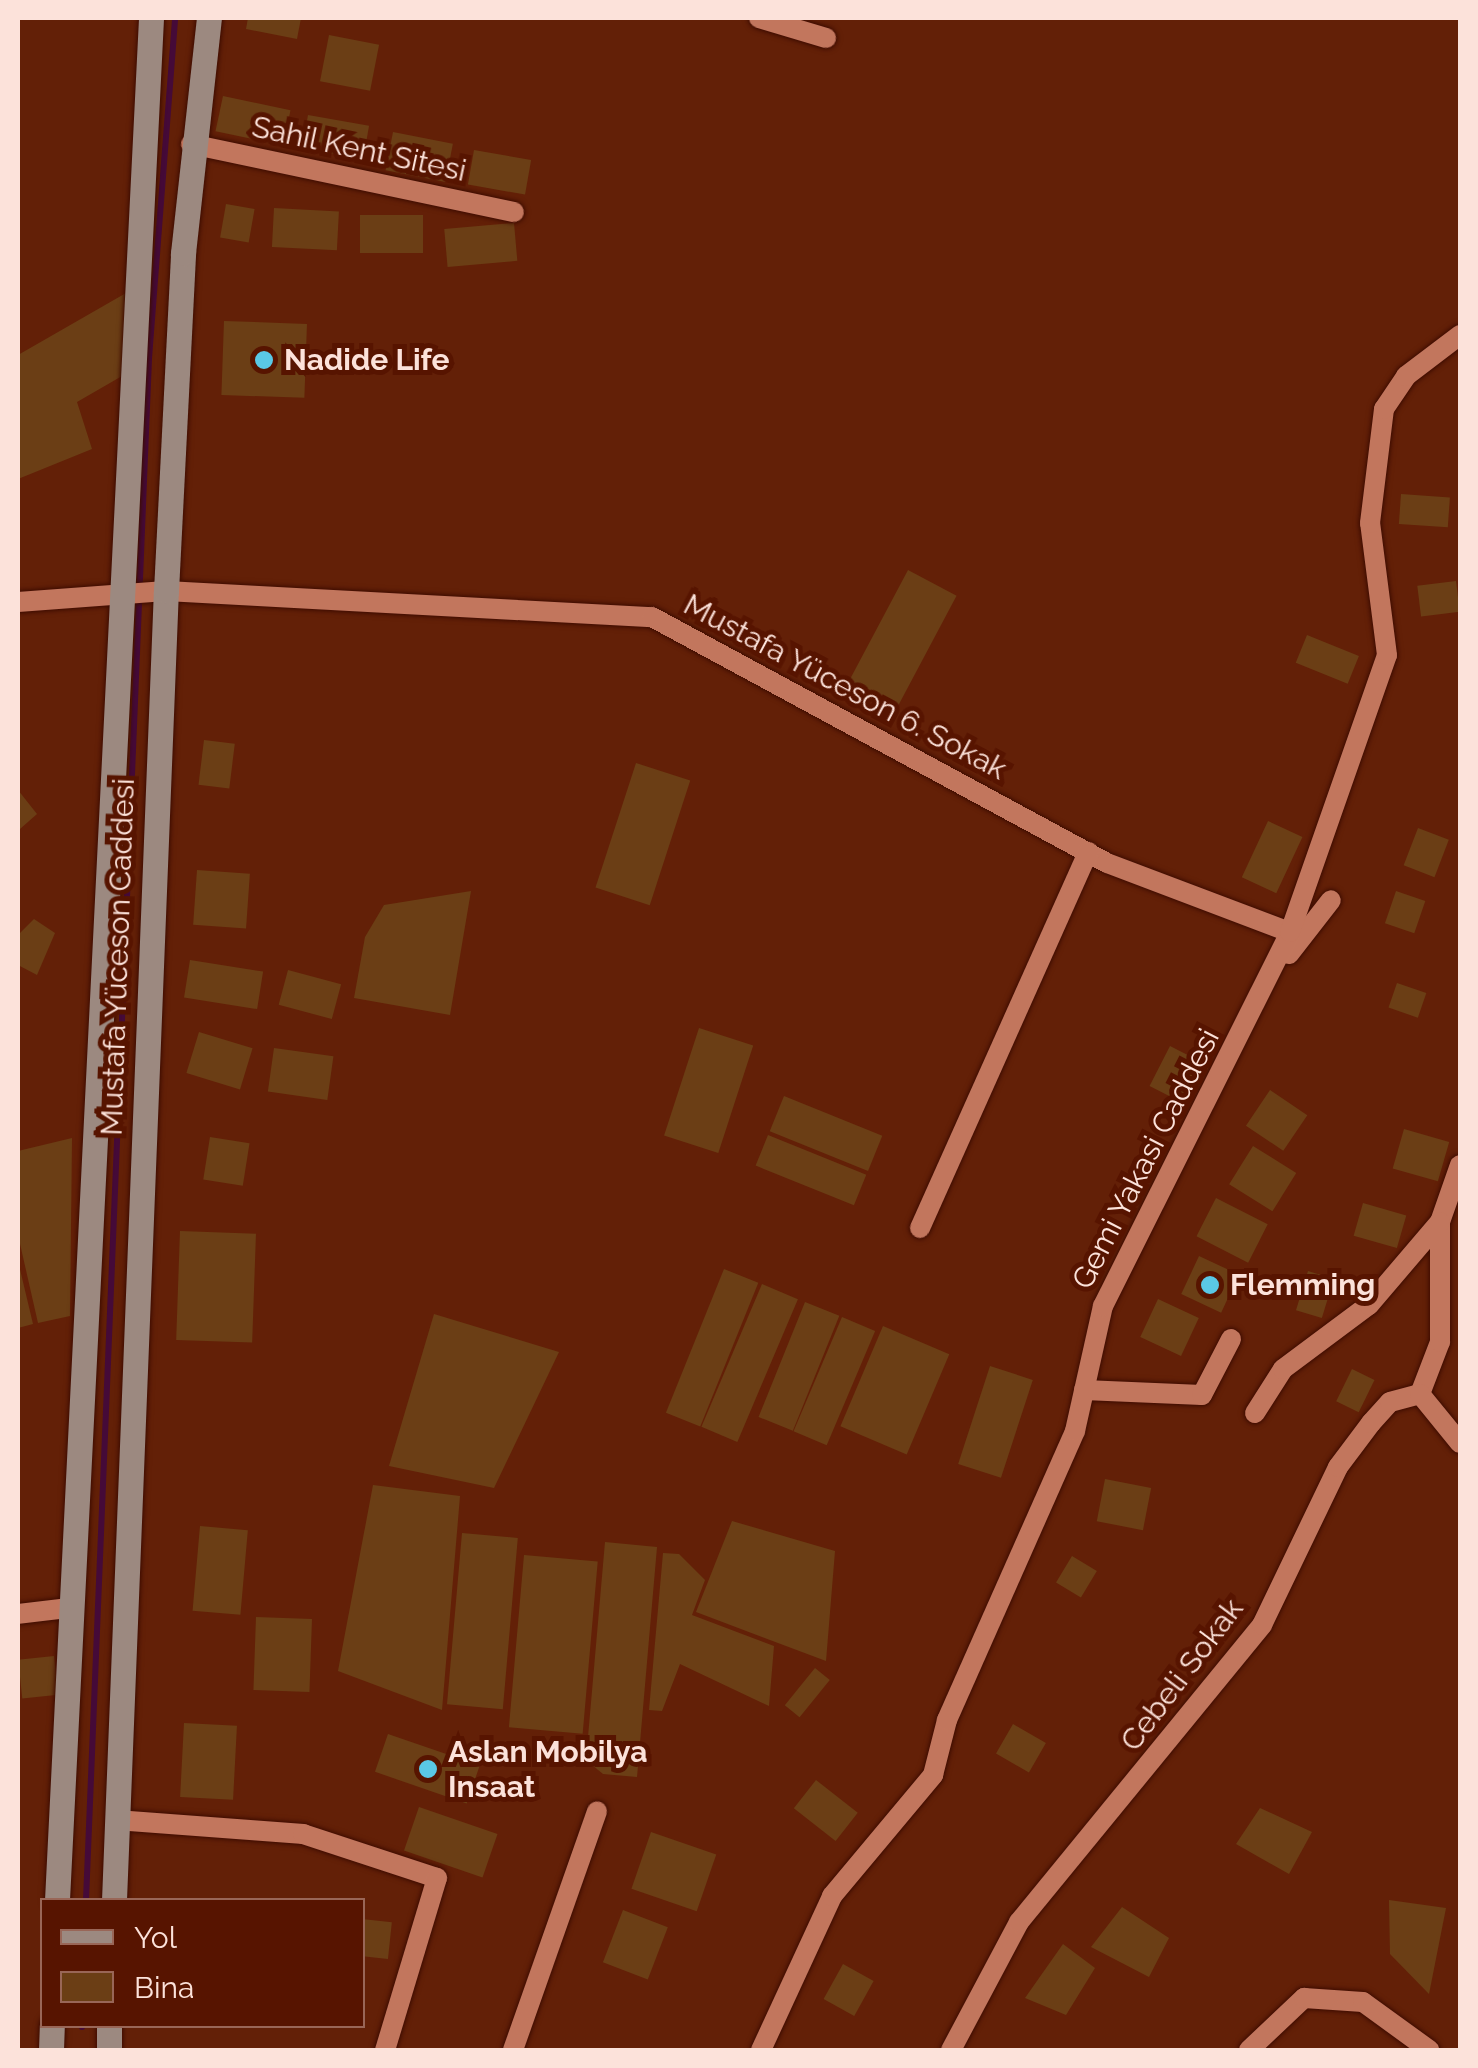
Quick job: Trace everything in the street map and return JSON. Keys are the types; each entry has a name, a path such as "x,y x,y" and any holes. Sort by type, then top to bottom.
{"street":[{"name":"Mustafa Yüceson Caddesi","path":"114,1898 143,593 151,18"},
{"name":"Mustafa Yüceson Caddesi","path":"57,1898 68,1608 143,593 191,144 209,18"},
{"path":"759,18 826,38"},
{"name":"Sahil Kent Sitesi","path":"191,144 514,212"},
{"name":"Gemi Yakasi Caddesi","path":"761,2050 832,1896 933,1775 947,1720 1084,1390 1103,1306 1290,932 1387,655 1370,524 1384,410 1406,376 1460,335"},
{"name":"Mustafa Yüceson 6. Sokak","path":"18,602 143,593 652,617 1088,852 1290,932"},
{"path":"920,1228 1088,852"},
{"path":"1278,960 1331,900"},
{"path":"1460,1165 1440,1222 1440,1342 1420,1394 1460,1443"},
{"path":"1255,1413 1283,1370 1369,1306 1440,1222"},
{"path":"1084,1390 1202,1395 1231,1339"},
{"name":"Cebeli Sokak","path":"951,2050 1019,1922 1262,1624 1338,1467 1390,1402 1420,1394"},
{"path":"18,1614 68,1608"},
{"path":"513,2050 598,1812"},
{"path":"116,1820 304,1834 437,1878 385,2050"},
{"path":"1249,2050 1304,1998 1363,2002 1429,2050"}],"building":[{"path":"248,18 301,18 297,39 246,29"},
{"path":"329,35 379,45 370,91 320,81"},
{"path":"223,96 290,110 283,146 216,131"},
{"path":"308,115 369,126 363,159 302,148"},
{"path":"393,132 453,144 445,182 386,170"},
{"path":"474,150 531,160 525,195 468,184"},
{"path":"226,204 255,209 249,243 220,237"},
{"path":"274,208 339,211 337,250 272,247"},
{"path":"360,215 423,215 423,253 360,253"},
{"path":"514,223 517,261 448,267 444,229"},
{"path":"126,293 129,372 77,402 92,449 18,479 18,355"},
{"name":"Nadide Life","path":"224,321 307,324 304,398 221,395"},
{"path":"1401,494 1450,497 1448,527 1399,524"},
{"path":"908,570 957,596 897,708 848,682"},
{"path":"1456,581 1460,612 1421,617 1417,586"},
{"path":"1307,635 1359,656 1348,684 1296,663"},
{"path":"204,740 235,744 229,788 199,785"},
{"path":"636,763 690,781 650,905 596,888"},
{"path":"18,790 37,814 20,829 18,826"},
{"path":"1268,821 1302,837 1276,893 1242,877"},
{"path":"1418,828 1449,840 1434,877 1404,865"},
{"path":"197,870 250,874 246,929 193,925"},
{"path":"471,891 450,1015 354,998 365,937 384,905"},
{"path":"1396,891 1425,901 1414,933 1385,923"},
{"path":"34,919 55,933 37,975 18,965 18,935"},
{"path":"190,960 263,972 257,1009 184,998"},
{"path":"288,970 341,984 332,1019 279,1005"},
{"path":"1397,983 1426,993 1418,1018 1389,1008"},
{"path":"699,1028 753,1046 718,1153 664,1135"},
{"path":"199,1032 253,1048 240,1089 186,1073"},
{"path":"1170,1046 1209,1066 1189,1106 1150,1086"},
{"path":"274,1048 333,1056 327,1100 268,1092"},
{"path":"1270,1090 1307,1115 1283,1151 1246,1126"},
{"path":"784,1096 882,1136 868,1171 770,1131"},
{"path":"1404,1129 1449,1142 1438,1181 1393,1168"},
{"path":"768,1135 866,1175 854,1205 756,1166"},
{"path":"210,1137 250,1143 243,1186 203,1179"},
{"path":"72,1138 70,1316 38,1323 18,1235 18,1151"},
{"path":"1253,1146 1296,1173 1272,1211 1229,1184"},
{"path":"1216,1198 1268,1224 1248,1263 1196,1236"},
{"path":"1363,1203 1406,1215 1397,1248 1354,1236"},
{"path":"180,1231 256,1234 252,1343 176,1340"},
{"name":"Flemming","path":"1199,1256 1239,1275 1221,1313 1181,1294"},
{"path":"18,1261 33,1324 18,1328"},
{"path":"724,1269 758,1283 700,1427 666,1413"},
{"path":"1308,1271 1334,1279 1322,1318 1296,1310"},
{"path":"762,1284 798,1299 737,1442 701,1427"},
{"path":"1158,1299 1199,1318 1181,1356 1140,1337"},
{"path":"805,1302 839,1316 793,1431 759,1417"},
{"path":"434,1314 559,1352 494,1488 389,1466"},
{"path":"842,1317 875,1331 827,1445 794,1431"},
{"path":"883,1326 949,1354 907,1454 840,1426"},
{"path":"990,1366 1033,1380 1001,1478 958,1464"},
{"path":"1352,1369 1374,1380 1359,1412 1336,1401"},
{"path":"1105,1479 1151,1488 1143,1530 1097,1521"},
{"path":"373,1485 460,1496 442,1710 338,1671"},
{"path":"732,1521 835,1551 826,1661 696,1612"},
{"path":"200,1526 248,1530 240,1615 193,1611"},
{"path":"462,1533 518,1538 503,1709 447,1704"},
{"path":"605,1542 657,1547 637,1777 603,1774 586,1760"},
{"path":"663,1553 679,1554 705,1580 692,1615 774,1646 769,1706 680,1664 662,1711 649,1710"},
{"path":"524,1555 598,1561 583,1734 509,1727"},
{"path":"1072,1556 1097,1571 1081,1598 1056,1583"},
{"path":"256,1617 312,1619 309,1692 253,1690"},
{"path":"54,1656 58,1695 22,1699 18,1660"},
{"path":"815,1668 830,1680 800,1717 785,1705"},
{"path":"184,1723 237,1726 233,1800 180,1797"},
{"path":"1013,1724 1046,1743 1029,1772 996,1753"},
{"name":"Aslan Mobilya Insaat","path":"388,1734 480,1766 467,1803 375,1772"},
{"path":"816,1780 858,1813 836,1841 794,1808"},
{"path":"419,1807 497,1834 483,1878 404,1850"},
{"path":"1260,1808 1312,1832 1289,1874 1236,1844"},
{"path":"651,1832 716,1854 697,1911 631,1889"},
{"path":"1389,1900 1446,1908 1429,1994 1390,1954"},
{"path":"1122,1907 1169,1938 1149,1977 1091,1947"},
{"path":"623,1910 668,1927 648,1979 603,1962"},
{"path":"365,1919 392,1922 388,1959 365,1957"},
{"path":"1063,1944 1095,1968 1066,2015 1025,1998"},
{"path":"843,1964 874,1981 854,2016 824,1999"}],"waterway":[{"path":"86,1898 149,358 175,18"}],"place":[{"name":"Nadide Life","path":"264,360"},
{"name":"Flemming","path":"1210,1285"},
{"name":"Aslan Mobilya Insaat","path":"428,1769"}]}
